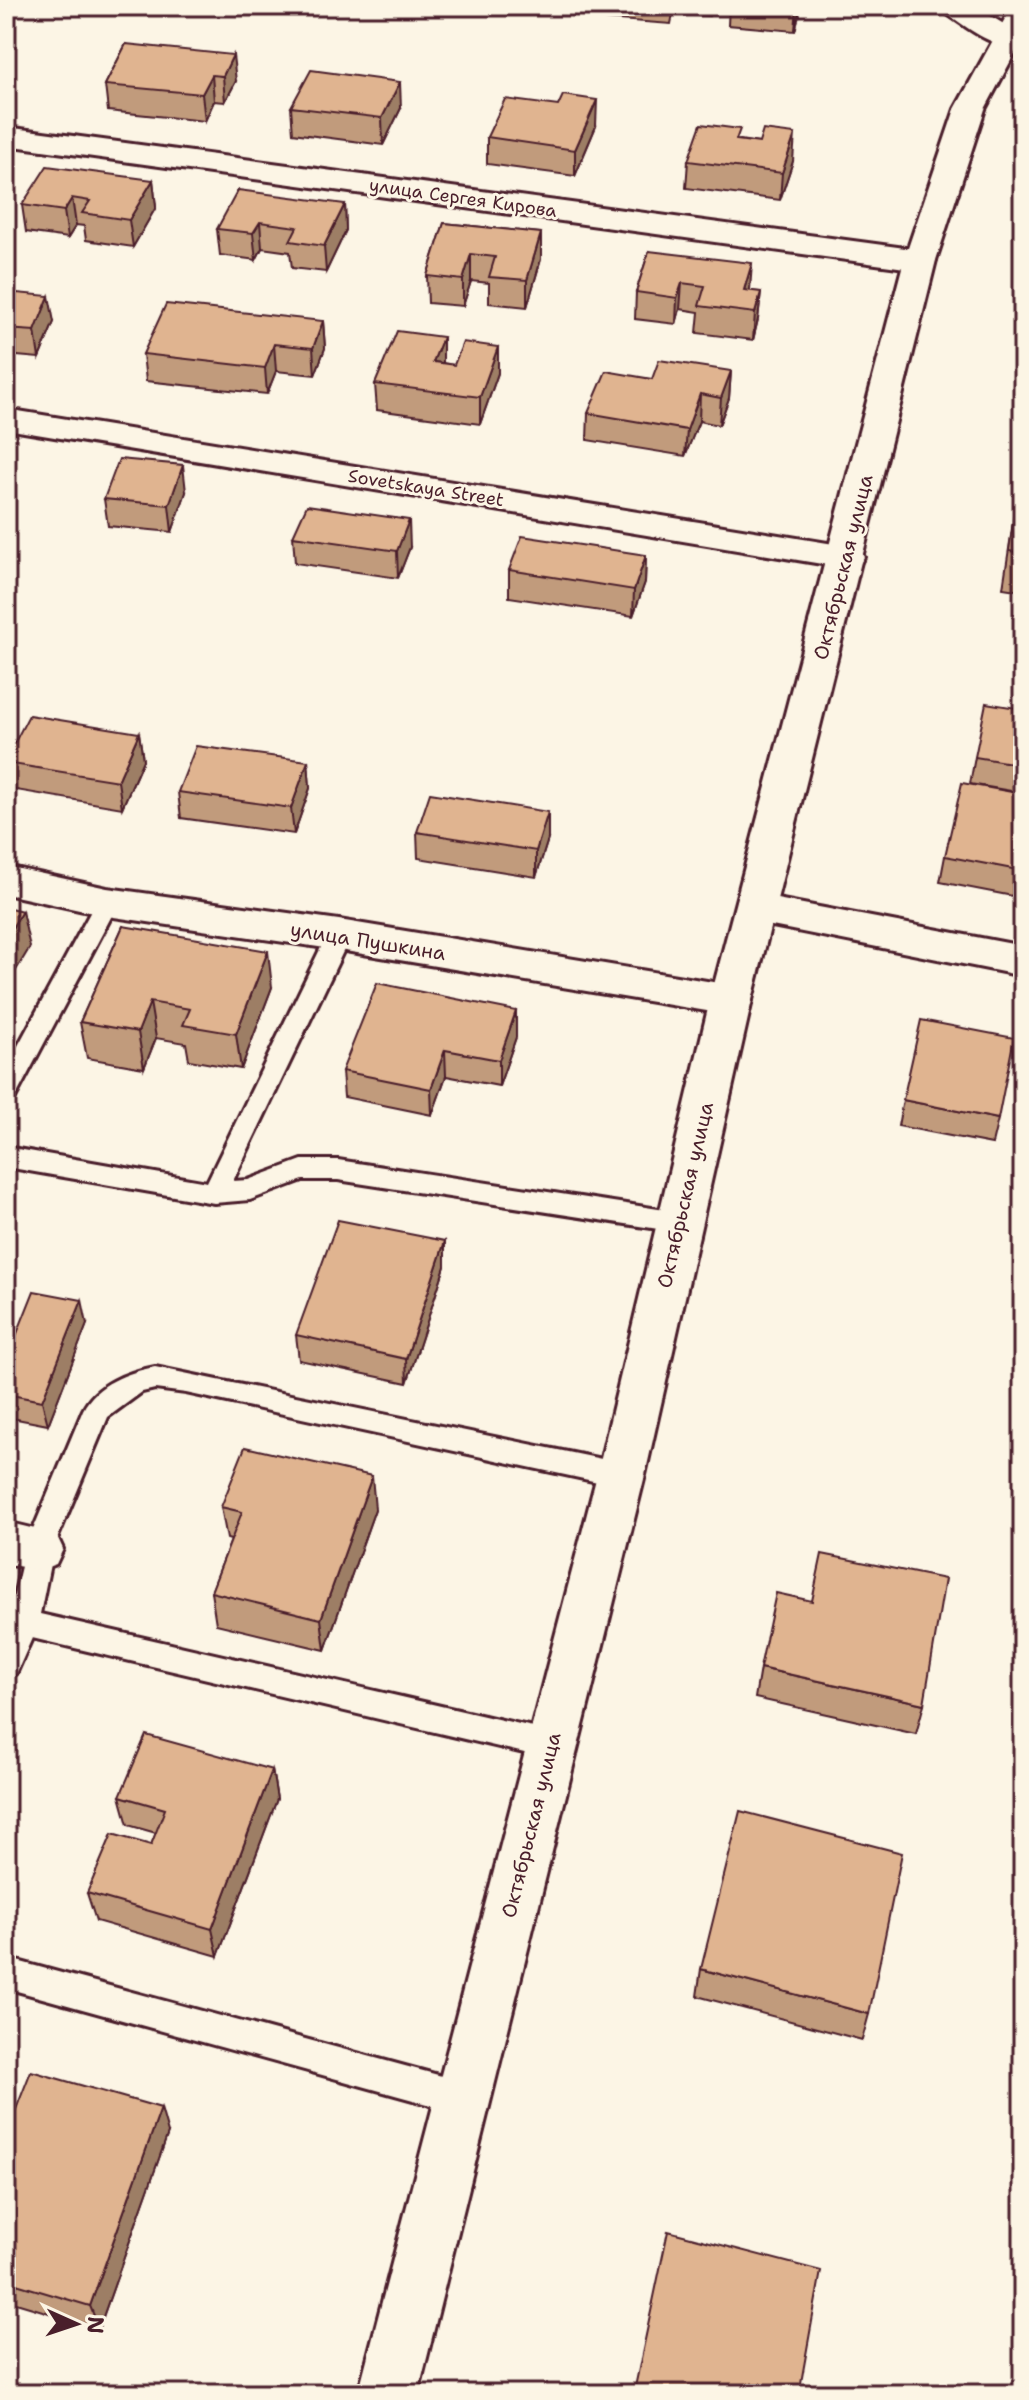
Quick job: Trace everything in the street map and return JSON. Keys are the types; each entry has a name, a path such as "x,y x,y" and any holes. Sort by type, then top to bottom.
{"street":[{"path":"954,6 1015,24"},
{"name":"Октябрьская улица","path":"388,2394 550,1745 621,1475 731,1000 920,260 970,109 1015,24"},
{"name":"улица Сергея Кирова","path":"6,137 920,260"},
{"name":"Sovetskaya Street","path":"6,419 846,557"},
{"name":"улица Пушкина","path":"6,880 107,902 339,935 731,1000"},
{"path":"756,910 1023,961"}],"lane":[{"path":"6,1091 107,902"},
{"path":"214,1193 339,935"},
{"path":"6,1157 214,1193 250,1190 302,1170 338,1170 678,1222"},
{"path":"6,1665 24,1623 23,1546 97,1410 136,1382 155,1378 621,1475"},
{"path":"24,1623 550,1745"},
{"path":"6,1973 464,2098"}],"building":[{"path":"126,44 233,55 223,76 212,75 202,94 105,85"},
{"path":"311,70 400,82 382,118 291,107"},
{"path":"563,95 597,100 575,150 487,137 505,99 558,106"},
{"path":"701,124 740,129 736,140 759,143 763,130 795,134 782,173 688,161"},
{"path":"47,166 153,180 129,220 82,213 90,201 72,198 64,211 22,205"},
{"path":"238,190 345,204 324,246 290,241 297,227 260,222 253,233 217,229"},
{"path":"444,223 541,233 527,280 489,277 495,257 471,254 463,280 427,276"},
{"path":"649,251 752,263 744,290 761,292 755,313 699,306 705,286 682,283 677,298 636,292"},
{"path":"6,292 49,296 35,331 6,329"},
{"path":"166,304 323,321 313,348 274,344 265,368 143,354"},
{"path":"397,331 443,337 433,362 454,365 463,342 498,347 480,397 375,384"},
{"path":"659,360 731,371 721,398 700,394 687,430 588,413 606,371 652,379"},
{"path":"119,459 183,465 169,505 104,499"},
{"path":"1017,496 1023,497 1023,553 1009,551"},
{"path":"307,505 409,520 397,551 293,536"},
{"path":"522,536 646,555 634,590 509,570"},
{"path":"986,703 1023,709 1023,765 975,757"},
{"path":"29,715 139,733 118,781 6,763"},
{"path":"196,746 308,761 291,808 178,792"},
{"path":"962,783 1023,794 1023,871 945,856"},
{"path":"430,793 548,812 536,851 417,832"},
{"path":"6,907 22,911 6,938"},
{"path":"123,926 268,951 236,1034 183,1025 190,1009 150,1002 138,1032 80,1022"},
{"path":"377,983 516,1011 499,1060 445,1050 431,1089 342,1071"},
{"path":"921,1020 1014,1038 998,1119 903,1100"},
{"path":"338,1220 445,1241 406,1359 296,1335"},
{"path":"34,1291 82,1300 42,1401 6,1394 6,1334 16,1336"},
{"path":"245,1447 372,1476 321,1619 211,1592 242,1512 221,1507"},
{"path":"822,1554 945,1579 924,1704 760,1668 776,1593 812,1601"},
{"path":"146,1735 272,1770 212,1929 87,1893 112,1834 151,1845 165,1809 120,1796"},
{"path":"740,1811 902,1853 869,2014 701,1969"},
{"path":"31,2071 161,2108 90,2306 6,2281 6,2135"},
{"path":"668,2231 821,2271 799,2394 660,2394 635,2387"}]}
